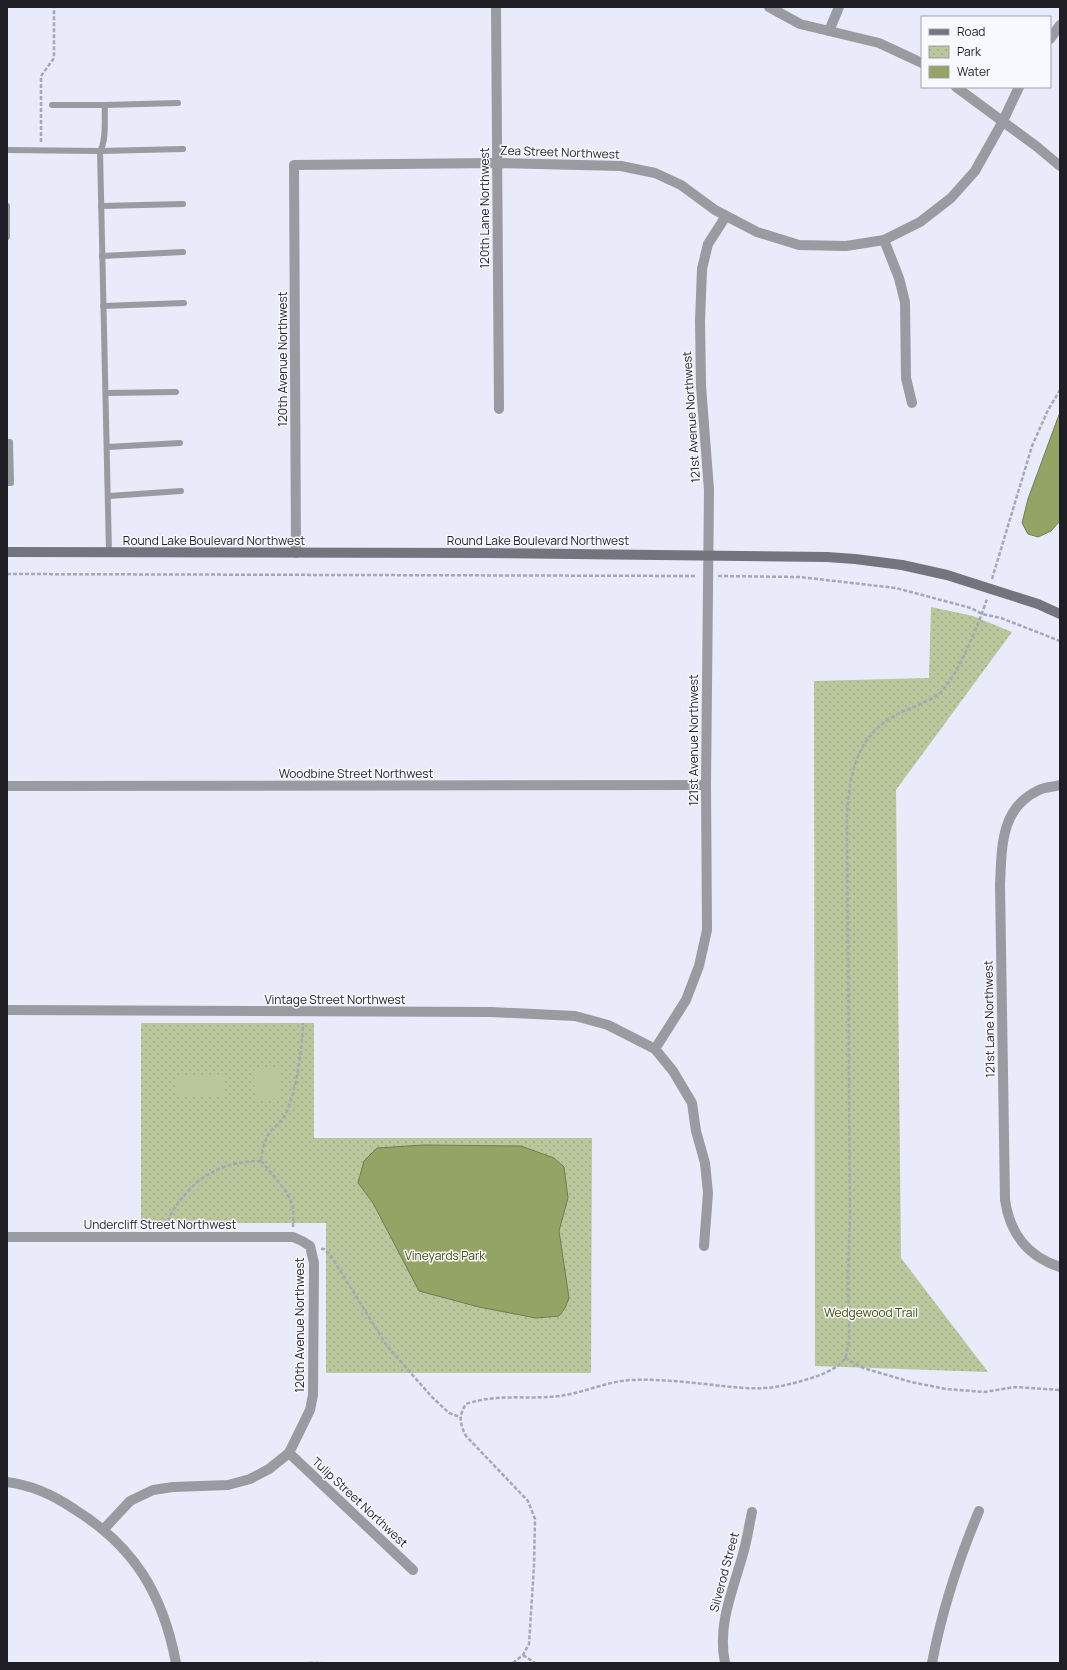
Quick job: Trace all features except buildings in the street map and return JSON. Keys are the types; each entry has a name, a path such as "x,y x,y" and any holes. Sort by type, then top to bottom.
{"main road":[{"name":"Round Lake Boulevard Northwest","path":"7,552 708,555 827,557 902,565 947,575 1038,604 1060,614"}],"street":[{"name":"120th Lane Northwest","path":"496,7 498,409"},
{"path":"770,7 800,24 880,43 921,63"},
{"path":"829,31 839,7"},
{"path":"1051,38 1060,25"},
{"path":"957,88 1003,121 1060,166"},
{"name":"Zea Street Northwest","path":"294,165 497,163 621,166 655,173 682,185 715,210 757,232 799,245 846,246 884,240 920,222 951,198 975,171 1003,121 1019,88"},
{"name":"120th Avenue Northwest","path":"294,165 296,553"},
{"name":"121st Avenue Northwest","path":"655,1049 686,1000 699,966 707,930 706,785 708,470 700,353 702,269 708,244 726,216"},
{"path":"884,240 899,278 905,302 906,378 912,403"},
{"name":"Woodbine Street Northwest","path":"7,786 706,785"},
{"name":"121st Lane Northwest","path":"1060,785 1040,790 1024,799 1010,816 1002,839 1000,884 1005,1200 1007,1216 1012,1228 1029,1251 1060,1267"},
{"name":"Vintage Street Northwest","path":"7,1010 491,1012 575,1016 608,1025 655,1049"},
{"path":"655,1049 673,1071 692,1103 696,1131 705,1163 708,1193 704,1246"},
{"name":"Undercliff Street Northwest","path":"7,1237 293,1237 310,1246"},
{"name":"120th Avenue Northwest","path":"104,1529 130,1501 153,1490 173,1487 228,1485 250,1479 269,1469 289,1453 310,1410 313,1395 314,1263 310,1246"},
{"name":"Tulip Street Northwest","path":"289,1453 413,1570"},
{"path":"7,1482 28,1487 65,1503 104,1529 123,1548 147,1580 167,1622 176,1663"},
{"path":"932,1663 941,1617 948,1593 962,1551 979,1511"},
{"name":"Silverod Street","path":"725,1663 723,1637 724,1618 748,1537 752,1512"}],"lane":[{"path":"52,105 178,103"},
{"path":"104,105 104,138 103,147 100,151 100,206 108,447 109,553"},
{"path":"7,150 100,151 182,149"},
{"path":"100,206 183,204"},
{"path":"7,206 7,237"},
{"path":"102,256 183,252"},
{"path":"103,306 184,303"},
{"path":"106,393 176,392"},
{"path":"7,442 10,442 11,483 7,483"},
{"path":"108,447 180,443"},
{"path":"109,496 181,491"}],"path":[{"path":"41,150 41,76 54,58 54,7"},
{"path":"993,573 1032,446 1045,416 1060,390"},
{"path":"7,574 800,577 896,588 950,601 971,608 982,614 1001,618 1060,641"},
{"path":"513,1663 523,1655 529,1644 535,1520 528,1501 466,1436 460,1417 466,1404 482,1399 498,1397 557,1396 620,1381 651,1380 751,1388 782,1386 825,1373 838,1366 845,1358 848,1337 850,1219 847,816 851,774 857,757 865,744 882,724 909,708 936,696 942,690 962,658 984,608"},
{"path":"260,1161 267,1138 286,1113 291,1096 301,1050 303,1012"},
{"path":"165,1236 168,1219 187,1191 201,1178 223,1168 243,1162 260,1161"},
{"path":"260,1161 281,1185 291,1202 293,1214 293,1237"},
{"path":"310,1246 324,1249 331,1256 388,1346 432,1397 449,1412 460,1417"},
{"path":"845,1358 863,1368 911,1382 946,1389 984,1392 1015,1387 1060,1390"},
{"path":"523,1655 535,1663"},
{"path":"310,1663 322,1663"}],"green space":[{"name":"Wedgewood Trail","path":"931,607 973,616 1012,632 896,790 901,1258 988,1372 815,1366 814,681 929,678"},
{"name":"Vineyards Park","path":"141,1023 314,1023 314,1138 592,1138 591,1373 326,1373 326,1223 141,1223"},
{"path":"280,1069 281,1098 255,1099 254,1070"},
{"path":"223,1074 224,1096 176,1097 176,1075"}],"water":[{"path":"1060,412 1060,521 1051,531 1038,537 1028,534 1022,523 1028,499"},
{"path":"424,1145 521,1146 554,1158 564,1167 568,1198 559,1231 569,1298 565,1308 559,1316 536,1318 479,1307 419,1291 373,1203 358,1183 364,1161 377,1148"}]}
